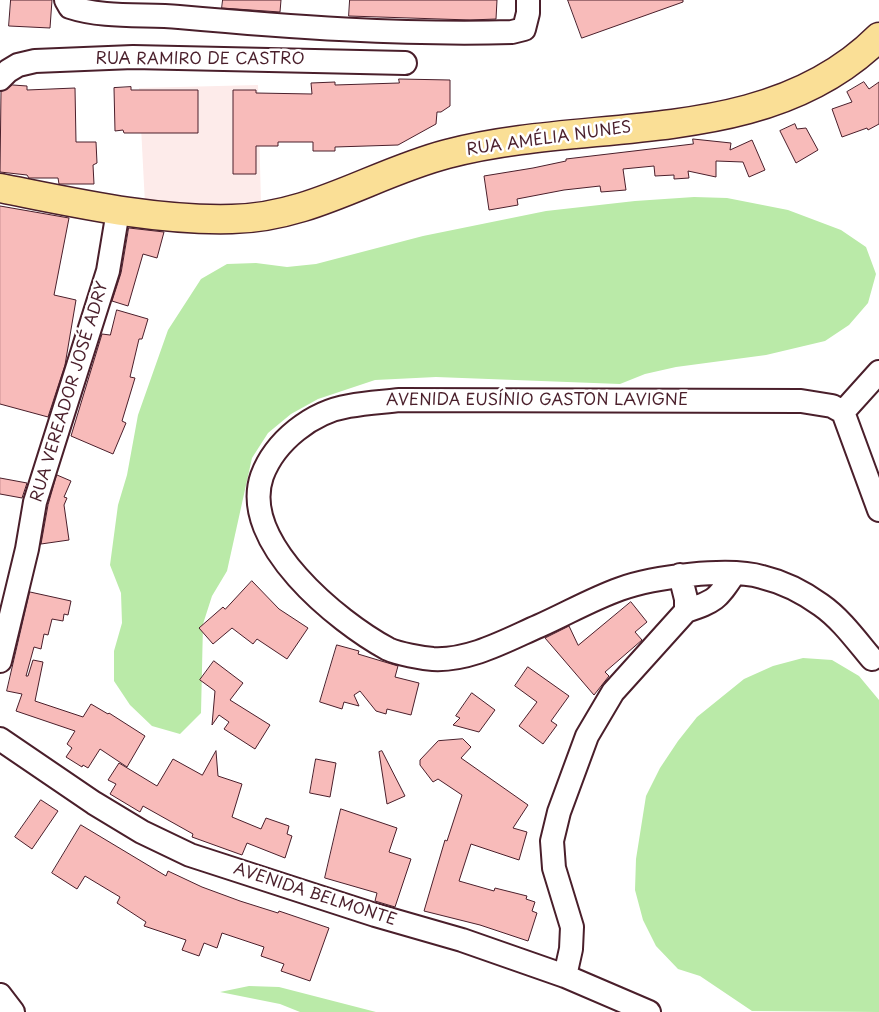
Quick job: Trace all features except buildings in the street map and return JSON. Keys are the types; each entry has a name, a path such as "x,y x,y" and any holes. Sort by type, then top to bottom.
{"main road":[{"name":"RUA AMÉLIA NUNES","path":"0,188 118,211 232,219 278,215 446,154 507,142 695,121 781,101 828,79 866,51 879,38"}],"street":[{"path":"66,0 70,7 84,12 150,15 356,31 432,33 512,32 524,29 528,13 528,0"},
{"name":"RUA RAMIRO DE CASTRO","path":"0,79 8,70 18,65 35,62 133,57 405,63"},
{"name":"RUA VEREADOR JOSÉ ADRY","path":"0,660 27,549 35,502 49,452 105,280 118,211"},
{"path":"879,372 843,412 879,510"},
{"name":"AVENIDA EUSÍNIO GASTON LAVIGNE","path":"843,412 832,406 812,402 791,401 400,400 346,406 311,420 283,441 266,466 258,488 260,512 276,550 310,592 343,620 390,650 433,659 466,655 496,645 621,589 680,575 734,574 760,576 790,586 822,605 847,629 872,659"},
{"path":"565,976 571,949 572,926 554,868 552,841 572,772 587,736 613,692 686,611 712,602 720,596 734,574"},
{"path":"680,575 686,599 686,611"},
{"name":"AVENIDA BELMONTE","path":"0,739 94,803 142,832 190,855 375,915 462,940 565,976 648,1012"},
{"path":"0,995 13,1012"}],"shaded area":[{"path":"258,85 261,204 145,204 139,88"}],"green space":[{"path":"694,197 727,198 788,210 841,230 866,247 876,274 868,303 849,325 825,341 766,355 676,367 645,374 620,384 436,377 375,380 318,399 291,414 268,433 252,458 227,571 212,596 203,624 201,713 180,734 152,726 130,705 114,681 114,651 122,623 121,593 110,565 118,505 127,475 138,415 168,330 201,279 227,264 256,263 287,267 316,264 423,236 546,211 635,201"},
{"path":"803,658 832,660 859,676 879,700 879,1012 752,1011 700,976 678,969 656,946 643,920 635,890 636,859 646,796 660,768 678,741 697,717 744,679 773,666"},
{"path":"249,986 279,987 376,1012 300,1012 280,1004 220,992"}]}
